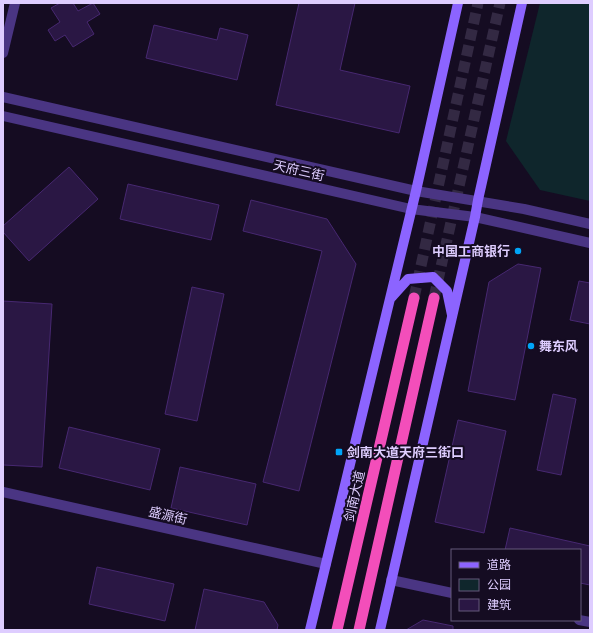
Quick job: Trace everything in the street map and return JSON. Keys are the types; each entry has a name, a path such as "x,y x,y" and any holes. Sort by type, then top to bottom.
{"highway":[{"name":"剑南大道","path":"337,630 414,298"},
{"path":"359,630 434,298"}],"main road":[{"path":"310,630 416,191 458,3"},
{"path":"380,630 453,317 522,3"},
{"path":"390,299 408,279 433,277 446,290 453,317"}],"street":[{"path":"3,53 14,3"},
{"name":"天府三街","path":"3,97 416,191 478,200 590,224"},
{"name":"天府三街","path":"3,116 411,209 475,217 590,243"},
{"name":"盛源街","path":"3,492 326,564"},
{"path":"391,580 451,593"}],"green space":[{"path":"540,3 590,3 590,201 540,190 506,141"}],"building":[{"path":"60,3 73,3 78,11 93,3 100,14 87,22 94,34 73,47 65,35 55,41 48,30 60,22 51,8"},
{"path":"299,3 355,3 340,70 410,86 399,133 276,105"},
{"path":"154,25 217,40 220,28 248,35 237,80 146,58"},
{"path":"69,167 98,199 29,261 3,232 3,226"},
{"path":"128,184 219,205 211,240 120,219"},
{"path":"251,200 327,219 356,264 299,491 263,482 322,251 243,231"},
{"path":"518,264 541,268 515,400 468,391 489,282"},
{"path":"579,281 590,283 590,324 570,320"},
{"path":"192,287 224,294 197,421 165,414"},
{"path":"3,301 52,304 42,467 3,465"},
{"path":"553,394 576,399 561,475 537,470"},
{"path":"458,420 506,431 484,533 435,522"},
{"path":"69,427 160,449 150,490 59,468"},
{"path":"180,467 256,484 247,525 171,508"},
{"path":"510,528 590,546 590,585 581,583 581,549 505,549"},
{"path":"97,567 174,584 165,621 89,604"},
{"path":"204,589 264,602 278,625 277,630 195,630"},
{"path":"423,620 453,626 453,630 406,630"}],"tunnel":[{"path":"414,298 478,3"},
{"path":"434,298 500,3"}],"place":[{"name":"中国工商银行","path":"518,251"},
{"name":"舞东风","path":"531,346"},
{"name":"剑南大道天府三街口","path":"339,452"}]}
